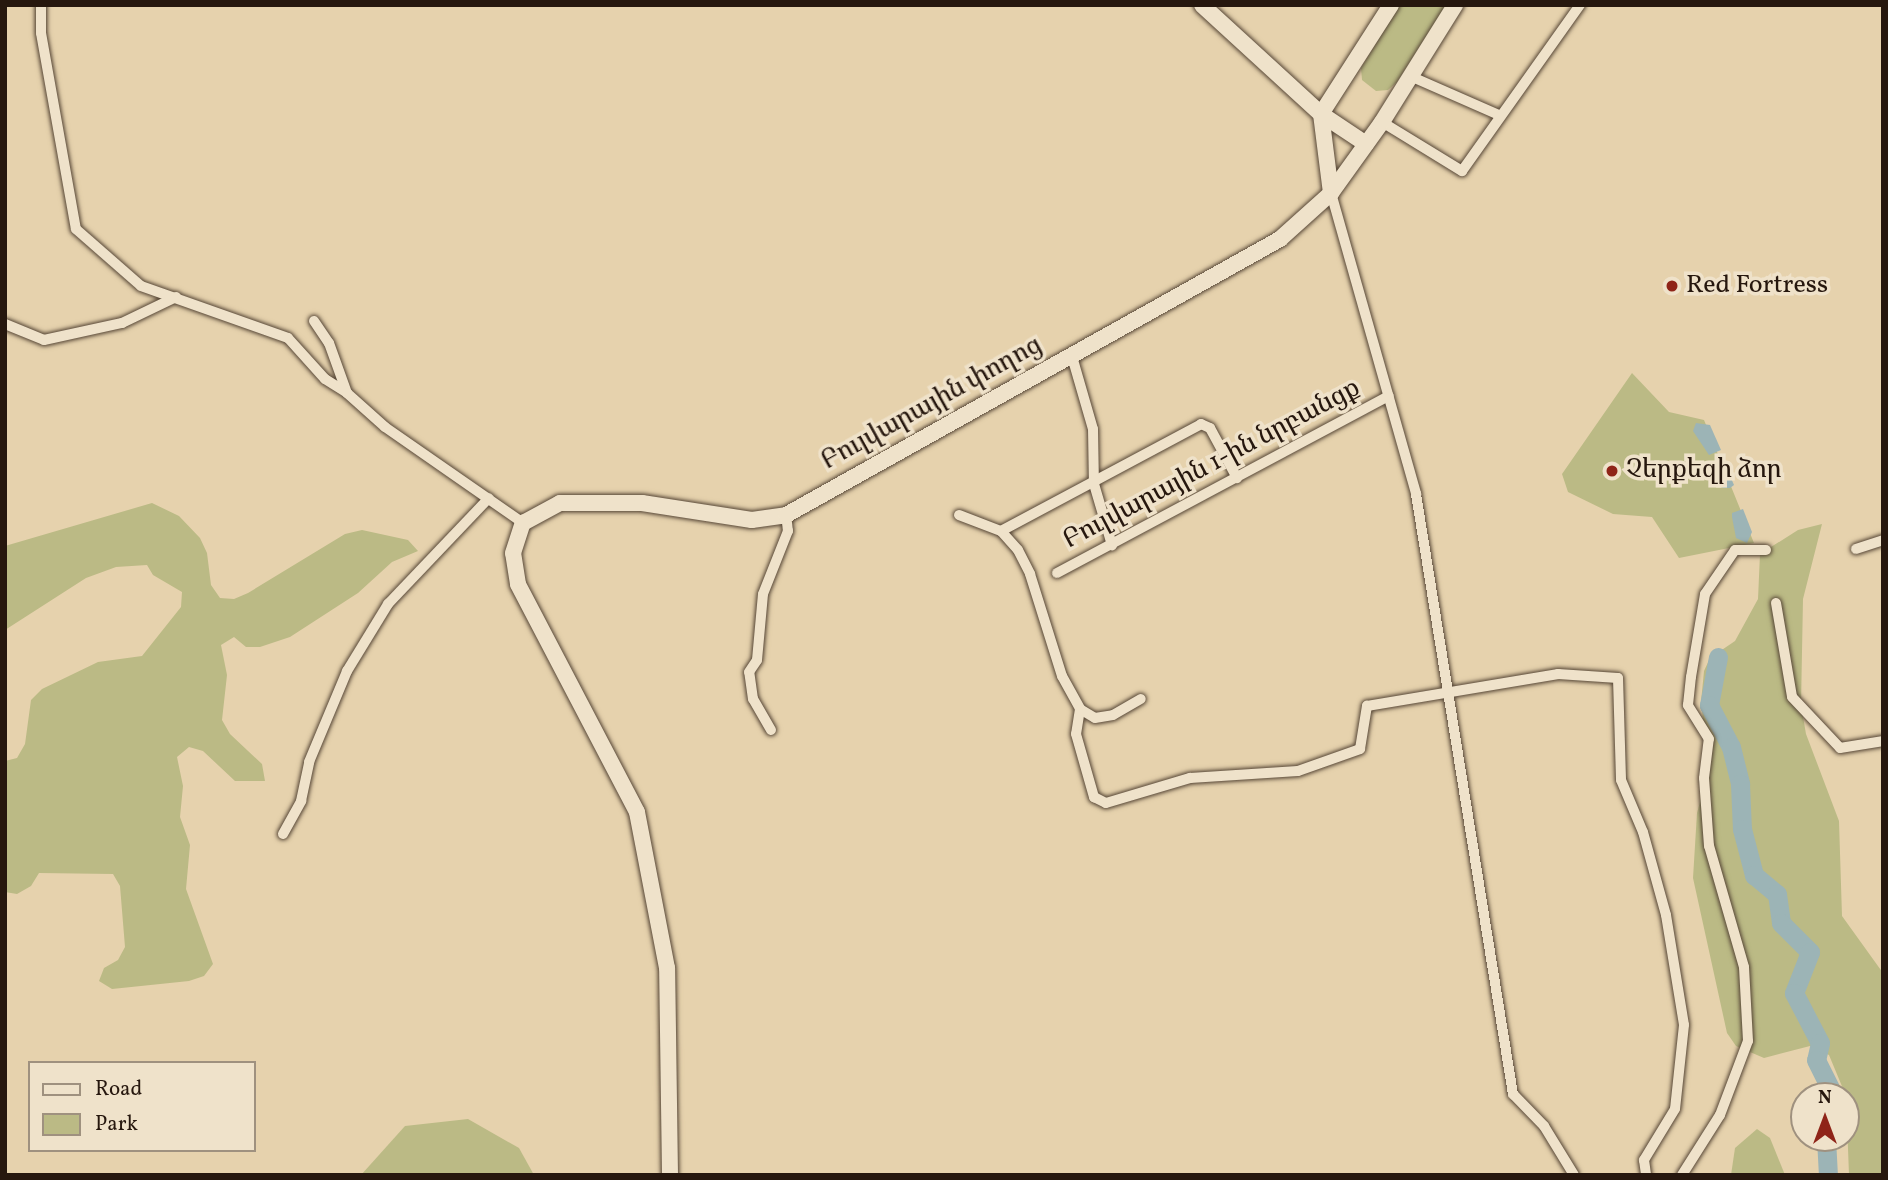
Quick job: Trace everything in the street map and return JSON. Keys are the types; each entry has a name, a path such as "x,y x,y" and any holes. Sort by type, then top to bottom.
{"street":[{"path":"41,5 41,33 76,229 141,286 288,338 325,379 347,393 385,427 523,523 513,553 518,584 637,812 667,968 670,1175"},
{"path":"1202,5 1321,114 1366,144"},
{"path":"1391,5 1321,114 1331,192 1416,495 1451,690 1513,1094 1544,1126 1574,1175"},
{"name":"Բուլվարային փողոց","path":"523,523 560,503 642,503 752,520 786,515 1071,353 1280,239 1331,192 1382,122 1455,5"},
{"path":"1382,122 1462,170 1580,5"},
{"path":"1410,76 1501,116"},
{"path":"5,324 44,340 122,323 176,297"},
{"path":"314,321 329,343 347,393"},
{"path":"1071,353 1093,429 1094,484 1112,545"},
{"name":"Բուլվարային 1-ին նրբանցք","path":"1057,573 1389,396"},
{"path":"1001,531 1094,484 1201,424 1210,428 1237,478"},
{"path":"283,834 301,801 309,762 347,671 388,604 489,498"},
{"path":"771,730 753,699 749,672 757,660 763,594 788,531 786,515"},
{"path":"959,515 1001,531 1018,550 1030,574 1062,676 1080,709 1095,719 1113,715 1141,699"},
{"path":"1856,549 1883,540"},
{"path":"1682,1175 1720,1115 1748,1041 1744,967 1709,846 1704,778 1709,739 1688,705 1691,677 1705,594 1735,550 1766,550"},
{"path":"1776,603 1792,697 1840,748 1883,741"},
{"path":"1080,709 1076,734 1082,760 1094,797 1106,803 1190,778 1298,771 1360,749 1367,706 1558,674 1618,678 1621,780 1643,832 1666,915 1684,1025 1675,1109 1644,1160 1646,1175"}],"green space":[{"path":"1399,5 1446,5 1397,82 1388,90 1376,91 1362,80 1361,68"},
{"path":"1632,373 1669,412 1704,420 1754,543 1679,558 1652,517 1613,514 1568,492 1562,474"},
{"path":"152,503 179,516 200,538 207,553 211,585 220,598 234,599 248,593 345,534 362,530 408,540 418,551 392,562 358,593 290,637 260,647 246,647 234,637 221,645 227,675 222,720 230,734 262,764 265,781 235,781 203,751 189,747 177,757 183,786 180,817 190,845 186,889 213,964 204,976 189,981 112,989 99,981 104,968 118,960 125,947 120,886 113,874 39,873 31,886 17,894 5,892 5,761 17,758 25,744 31,700 42,689 98,662 142,656 181,607 182,592 153,575 147,565 116,567 86,578 5,630 5,546"},
{"path":"1822,524 1803,599 1801,705 1806,734 1839,821 1842,916 1883,973 1883,1175 1849,1175 1848,1152 1860,1152 1860,1082 1840,1082 1829,1055 1810,1046 1764,1058 1736,1046 1727,1033 1693,878 1697,813 1709,769 1701,702 1704,671 1710,658 1735,641 1758,599 1760,554 1798,530"},
{"path":"468,1119 519,1148 534,1175 361,1175 405,1126"},
{"path":"1757,1129 1770,1138 1785,1175 1731,1175 1735,1148"}],"water":[{"path":"1696,423 1710,425 1721,450 1709,455 1693,431"},
{"path":"1725,464 1734,485 1730,488 1723,488 1715,472 1716,466"},
{"path":"1743,509 1752,532 1747,543 1736,538 1732,517 1732,513"}],"waterway":[{"path":"1718,657 1709,705 1731,747 1740,784 1742,829 1754,875 1777,894 1781,923 1810,952 1794,993 1820,1043 1816,1060 1827,1082"},
{"path":"1827,1152 1828,1175"}],"place":[{"name":"Red Fortress","path":"1672,286"},
{"name":"Չերքեզի ձոր","path":"1612,471"}]}
